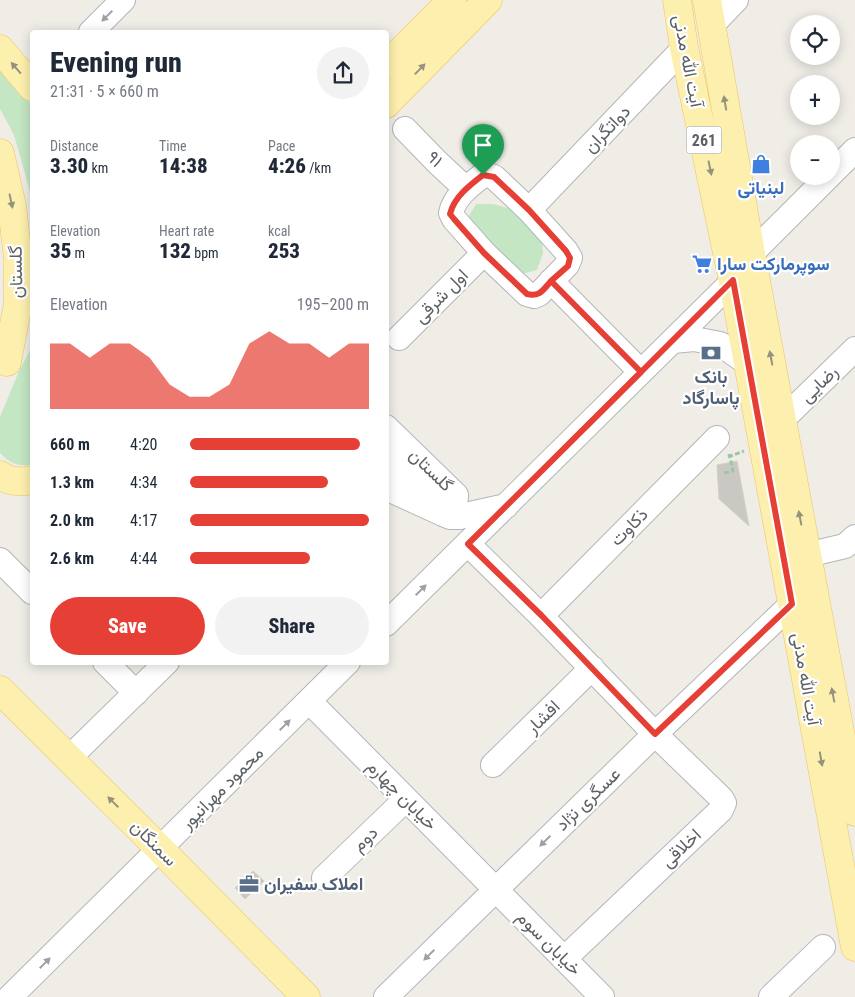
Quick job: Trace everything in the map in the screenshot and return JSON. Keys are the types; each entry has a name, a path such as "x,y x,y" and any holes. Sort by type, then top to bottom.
{"main road":[{"path":"389,63 452,0"},
{"path":"389,101 488,0"},
{"name":"آیت الله مدنی","path":"677,0 684,48 733,280 854,929"},
{"name":"آیت الله مدنی","path":"709,13 751,254 807,555 848,729 855,812"},
{"path":"0,49 30,85"},
{"name":"گلستان","path":"0,153 12,206 18,259 18,304 3,370"},
{"path":"733,280 751,254"},
{"path":"3,370 30,326"},
{"name":"سمنگان","path":"0,690 306,997"}],"street":[{"path":"93,30 123,0"},
{"path":"709,13 736,0"},
{"name":"دواتگران","path":"529,210 684,48"},
{"name":"۹۱","path":"405,129 466,189"},
{"path":"840,165 855,150"},
{"path":"483,175 494,177 529,210 566,251 570,258 568,266 539,294 534,296 527,294 484,253 450,214 452,207 466,189 483,175"},
{"path":"751,254 820,185"},
{"name":"اول شرقی","path":"399,338 484,253"},
{"path":"389,621 733,280"},
{"path":"551,281 641,372"},
{"path":"673,340 694,339 720,344 749,364"},
{"name":"رضایی","path":"782,420 855,349"},
{"name":"گلستان","path":"389,431 456,494 456,502 452,509 443,514"},
{"name":"ذکاوت","path":"542,616 724,447"},
{"name":"گلستان","path":"389,460 443,514"},
{"name":"گلستان","path":"389,489 450,517 460,517 506,506"},
{"path":"468,544 542,616 655,734"},
{"path":"807,555 852,546"},
{"path":"0,560 30,590"},
{"name":"عسگری نژاد","path":"386,997 655,734 792,604"},
{"path":"108,665 136,693"},
{"path":"69,758 164,665"},
{"name":"محمود مهرانپور","path":"10,997 345,665"},
{"name":"افشار","path":"493,765 592,668"},
{"name":"خیابان چهارم","path":"309,701 496,890"},
{"name":"اخلاقی","path":"564,959 721,810 724,803 655,734"},
{"name":"دوم","path":"324,878 406,799"},
{"name":"خیابان سوم","path":"496,890 564,959 594,994"},
{"path":"771,997 823,947"}],"path":[{"path":"724,447 733,471 724,473"}],"green space":[{"path":"0,69 30,103 30,191 14,135 0,109"},
{"path":"476,204 493,204 514,210 541,236 543,253 537,270 522,274 474,234 469,216"},
{"path":"30,351 30,465 15,464 0,453 0,417 19,371"}],"building":[{"path":"737,461 749,526 719,499 717,465"},
{"name":"املاک سفیران","path":"253,871 264,881 245,899 235,888"}],"place":[{"name":"لبنیاتی","path":"761,164"},
{"name":"سوپرمارکت سارا","path":"702,264"},
{"name":"بانک پاسارگاد","path":"711,353"},
{"name":"املاک سفیران","path":"249,884"}],"route":[{"path":"483,175 466,189 452,207 450,214 454,219 484,253 527,294 534,296 539,294 551,281 596,326 641,372 733,280 792,604 655,734 542,616 468,544 641,372 551,281 568,266 570,258 566,251 529,210 494,177 483,175"}]}
